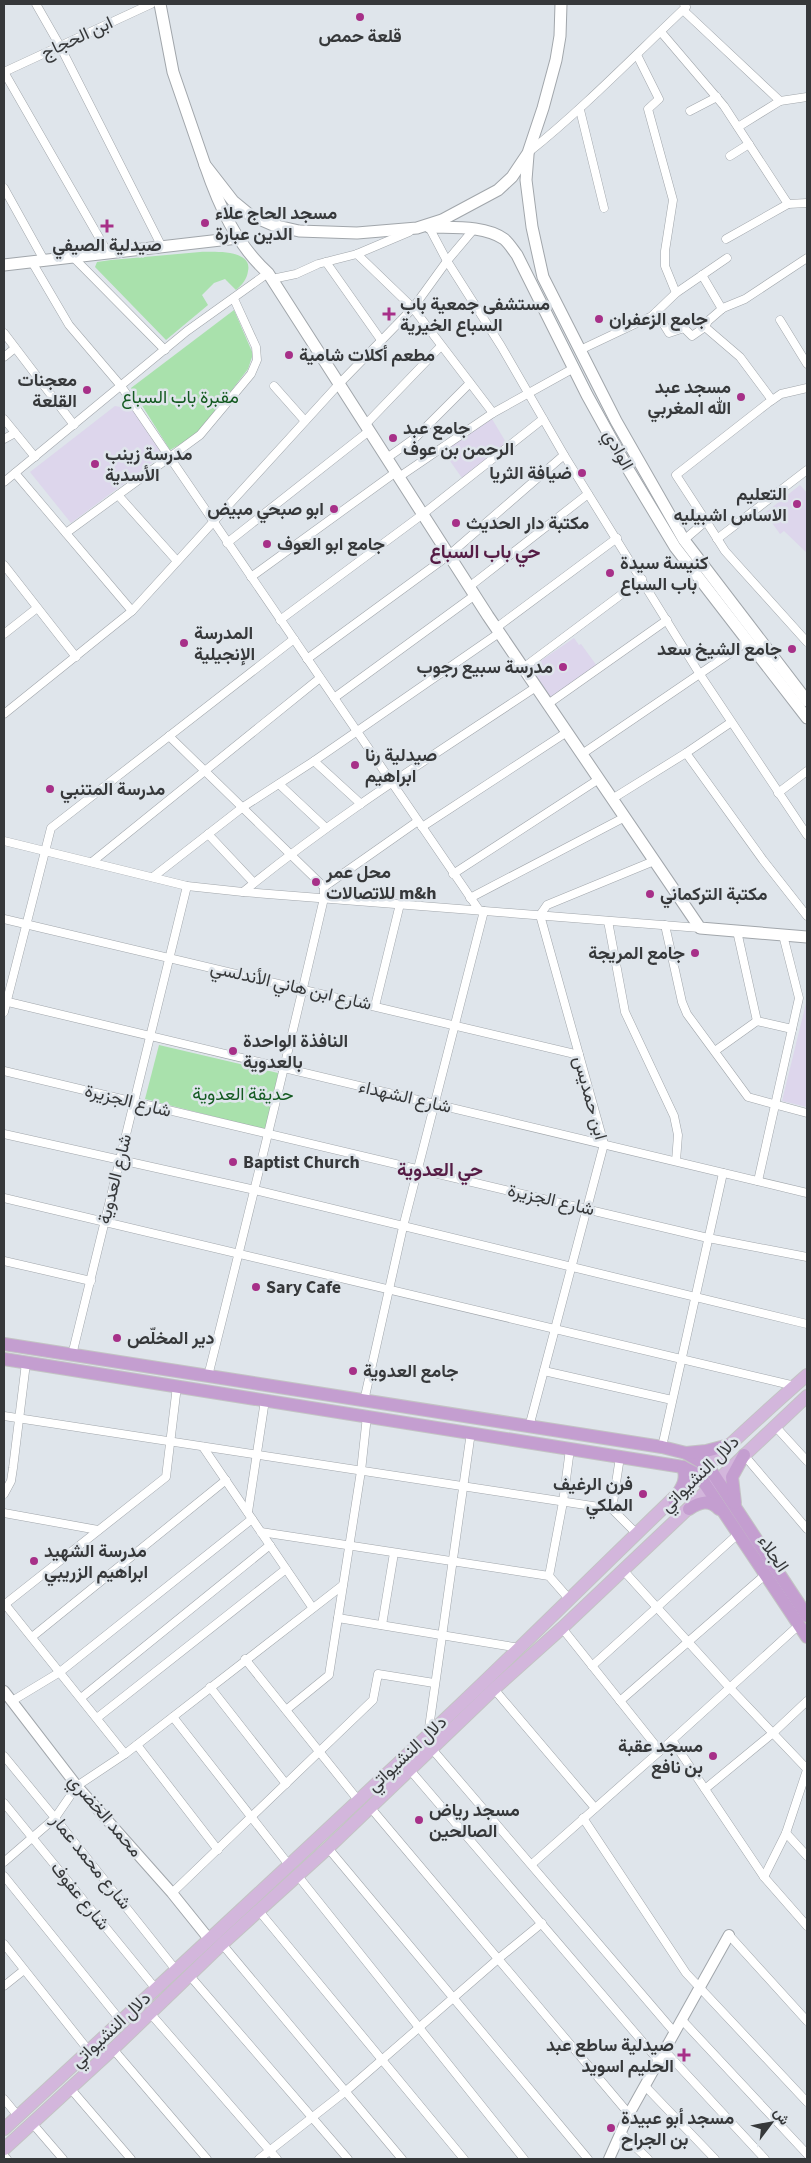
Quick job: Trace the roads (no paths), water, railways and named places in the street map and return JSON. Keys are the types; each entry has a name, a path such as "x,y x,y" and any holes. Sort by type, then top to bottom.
{"highway":[{"path":"4,1344 662,1447 686,1453 706,1451 729,1445"},
{"path":"4,1359 704,1470"},
{"path":"686,1453 704,1470 713,1486"},
{"path":"736,1508 732,1492 732,1476 744,1455"},
{"path":"674,1500 685,1482 686,1474 683,1467"},
{"name":"الجلاء","path":"713,1486 736,1508 803,1620 807,1638"},
{"name":"الجلاء","path":"713,1486 727,1518 765,1574 803,1620"},
{"path":"689,1509 698,1502 708,1502 714,1504 727,1518"}],"main road":[{"path":"160,4 173,72 218,203 238,238 255,261 270,276 472,591 700,928 807,937"},
{"path":"205,165 234,201 250,215 274,225 299,231 357,233 423,228 467,208 498,190 512,177 528,153 556,60 560,36 561,4"},
{"name":"الوادي","path":"528,153 526,180 532,227 543,277 616,421 684,540 807,700"},
{"name":"الوادي","path":"423,228 474,230 497,235 506,240 517,255 628,469 675,547 807,718"},
{"path":"4,265 238,238"},
{"name":"دلال النشيواتي","path":"4,2149 190,1976 216,1944 289,1865 520,1648 729,1445 807,1375"},
{"name":"دلال النشيواتي","path":"4,2129 176,1970 216,1944 259,1911 298,1876 494,1689 624,1570 807,1396"}],"street":[{"path":"36,4 60,46 162,247"},
{"name":"ابن الحجاج","path":"4,72 151,4"},
{"path":"528,153 580,110 686,6 780,101"},
{"path":"661,32 716,97 738,127 788,204"},
{"path":"637,54 659,99 648,109 673,200 665,251 665,266 676,294"},
{"path":"4,72 108,253"},
{"path":"690,111 716,97"},
{"path":"738,127 780,101 807,97"},
{"path":"580,110 604,208"},
{"path":"730,156 749,144"},
{"path":"4,188 69,325 121,386 470,898 481,910"},
{"path":"726,239 788,204 807,202"},
{"path":"4,482 165,350 234,298 270,276 296,274 326,262 357,254 423,228 447,261 501,346 564,455 699,673 807,835"},
{"path":"4,714 132,611 339,384 413,308 447,261 474,230"},
{"path":"357,254 413,308 493,413"},
{"path":"73,257 165,350"},
{"path":"580,350 652,316 676,294 727,258"},
{"path":"656,312 669,333 684,328 692,336 705,327 708,321 722,309 745,299 807,258"},
{"path":"326,262 381,340"},
{"path":"702,275 722,309"},
{"path":"66,533 200,435 256,366 258,360 256,347 234,298"},
{"path":"780,320 807,364"},
{"path":"705,327 740,357 772,400"},
{"path":"4,333 74,425"},
{"path":"227,543 367,428 441,346"},
{"path":"4,357 15,348"},
{"path":"251,577 397,475 493,413 574,368"},
{"path":"387,458 415,438 470,383"},
{"path":"274,386 305,421"},
{"path":"807,388 781,394 676,474 725,551 807,642"},
{"path":"4,419 35,457"},
{"path":"280,620 422,514 543,419"},
{"path":"4,438 15,433"},
{"path":"307,659 449,555 564,455"},
{"path":"717,539 807,470"},
{"path":"14,473 132,611"},
{"path":"334,698 472,591 588,494"},
{"path":"118,495 177,561"},
{"path":"684,540 706,521"},
{"path":"153,877 242,807 314,761 498,630 616,538"},
{"path":"4,565 76,657"},
{"path":"524,668 642,579"},
{"path":"4,634 37,608"},
{"path":"548,704 667,620"},
{"path":"4,1012 5,1001 51,828 294,640"},
{"path":"582,754 748,641"},
{"path":"92,862 320,678"},
{"path":"243,892 291,853 326,828 536,687"},
{"path":"612,799 686,753 730,722"},
{"path":"324,887 567,732"},
{"path":"169,736 324,887 324,898 283,1067 270,1134 208,1376"},
{"path":"686,753 757,852 807,916"},
{"path":"314,761 361,804"},
{"path":"778,793 807,771"},
{"path":"454,874 599,779"},
{"path":"279,784 326,828"},
{"path":"470,898 625,817"},
{"path":"208,834 254,883"},
{"path":"4,841 187,886 700,928"},
{"path":"540,915 547,905 654,861"},
{"name":"شارع العدوية","path":"72,1355 187,886"},
{"path":"375,1006 400,904"},
{"path":"364,1401 403,1226 436,1104 481,910"},
{"name":"ابن حمديس","path":"529,1426 604,1144 540,915"},
{"name":"شارع ابن هاني الأندلسي","path":"4,919 579,1055"},
{"path":"608,921 625,1012 674,1116 678,1135 676,1161"},
{"path":"666,925 682,1002 687,1014 748,1097 775,1106 807,1113"},
{"path":"737,931 757,1021"},
{"path":"758,1181 799,998 784,935"},
{"name":"شارع الشهداء","path":"5,1001 807,1193"},
{"path":"715,1051 757,1021 792,1029"},
{"name":"شارع الجزيرة","path":"4,1071 708,1238 807,1256"},
{"path":"4,1134 255,1190 807,1324"},
{"path":"662,1447 723,1172"},
{"path":"4,1198 795,1386"},
{"path":"4,1260 90,1281"},
{"path":"4,1494 11,1481 14,1468 26,1363"},
{"path":"544,1371 672,1400"},
{"path":"125,1754 4,1604 166,1477 178,1386"},
{"path":"12,1701 60,1672 250,1516 265,1400"},
{"path":"4,1416 612,1509 637,1534"},
{"path":"286,1710 330,1675 361,1470 367,1416"},
{"path":"775,1426 807,1461"},
{"path":"428,1735 471,1432"},
{"path":"203,1447 312,1607"},
{"path":"549,1576 563,1502 570,1449"},
{"path":"744,1455 807,1529"},
{"path":"612,1509 620,1457"},
{"path":"4,1466 14,1468"},
{"path":"32,1637 226,1480"},
{"path":"4,1513 98,1530"},
{"path":"261,1532 349,1547 549,1576 570,1600"},
{"path":"592,1666 738,1534"},
{"path":"81,1698 270,1545"},
{"path":"382,1625 394,1553"},
{"path":"97,1718 286,1569"},
{"path":"624,1570 729,1687 807,1769 786,1833 764,1877"},
{"path":"620,1701 689,1643 765,1574"},
{"path":"4,1862 56,1818 77,1786 137,1745 343,1584"},
{"path":"338,1618 520,1648"},
{"path":"532,1864 660,1751 803,1620"},
{"path":"562,1628 660,1751"},
{"path":"245,1659 358,1800"},
{"path":"172,1893 373,1700 378,1674 434,1683"},
{"path":"210,1687 286,1784"},
{"path":"494,1689 595,1808"},
{"name":"محمد الخضري","path":"4,1691 77,1786 216,1944"},
{"path":"705,1790 773,1733 807,1701"},
{"path":"173,1717 289,1865"},
{"path":"672,1740 764,1877 807,1926"},
{"path":"137,1745 218,1850"},
{"path":"432,1749 675,2033"},
{"name":"شارع محمد عمار","path":"4,1756 56,1818 176,1970"},
{"path":"410,1770 659,2061"},
{"name":"شارع عفوف","path":"4,1803 156,1989"},
{"path":"370,1807 628,2114"},
{"path":"583,1818 686,1973 807,2102"},
{"path":"786,1833 807,1856"},
{"path":"328,1848 588,2159"},
{"path":"4,1876 121,2022"},
{"path":"298,1876 524,2159"},
{"path":"259,1911 464,2159"},
{"path":"259,2159 346,2091 498,1959 542,1924"},
{"path":"609,2159 628,2114 729,1935 807,2021"},
{"path":"4,1944 89,2051"},
{"path":"216,1944 346,2091 402,2159"},
{"path":"4,1986 24,1970"},
{"path":"190,1976 348,2159"},
{"path":"150,2013 277,2159"},
{"path":"682,2020 807,2154"},
{"path":"113,2049 207,2159"},
{"path":"664,2052 765,2159"},
{"path":"645,2086 715,2159"},
{"path":"70,2088 131,2159"},
{"path":"4,2099 18,2116"},
{"path":"32,2123 63,2159"},
{"path":"620,2132 648,2159"},
{"path":"4,2156 7,2159"}],"place":[{"name":"قلعة حمص","path":"360,17"},
{"name":"مسجد الحاج علاء الدين عبارة","path":"205,223"},
{"name":"صيدلية الصيفي","path":"107,226"},
{"name":"مستشفى جمعية باب السباع الخيرية","path":"389,314"},
{"name":"جامع الزعفران","path":"599,319"},
{"name":"مطعم أكلات شامية","path":"289,355"},
{"name":"معجنات القلعة","path":"87,390"},
{"name":"مسجد عبد الله المغربي","path":"741,397"},
{"name":"جامع عبد الرحمن بن عوف","path":"393,438"},
{"name":"مدرسة زينب الأسدية","path":"95,464"},
{"name":"ضيافة الثريا","path":"582,473"},
{"name":"التعلیم الاساس اشبیلیه","path":"797,504"},
{"name":"ابو صبحي مبيض","path":"334,509"},
{"name":"مكتبة دار الحديث","path":"456,523"},
{"name":"جامع ابو العوف","path":"267,544"},
{"name":"كنيسة سيدة باب السباع","path":"610,573"},
{"name":"المدرسة الإنجيلية","path":"184,643"},
{"name":"جامع الشيخ سعد","path":"792,649"},
{"name":"مدرسة سبيع رجوب","path":"563,667"},
{"name":"صيدلية رنا ابراهيم","path":"355,765"},
{"name":"مدرسة المتنبي","path":"50,789"},
{"name":"محل عمر للاتصالات m&h","path":"316,882"},
{"name":"مكتبة التركماني","path":"650,894"},
{"name":"جامع المريجة","path":"695,953"},
{"name":"النافذة الواحدة بالعدوية","path":"233,1051"},
{"name":"Baptist Church","path":"233,1162"},
{"name":"Sary Cafe","path":"256,1287"},
{"name":"دير المخلّص","path":"117,1338"},
{"name":"جامع العدوية","path":"353,1371"},
{"name":"فرن الرغيف الملكي","path":"643,1494"},
{"name":"مدرسة الشهيد ابراهيم الزريبي","path":"34,1561"},
{"name":"مسجد عقبة بن نافع","path":"713,1756"},
{"name":"مسجد رياض الصالحين","path":"419,1820"},
{"name":"صيدلية ساطع عبد الحليم اسويد","path":"684,2055"},
{"name":"مسجد أبو عبيدة بن الجراح","path":"611,2128"}],"district":[{"name":"حي باب السباع","path":"485,552"},
{"name":"حي العدوية","path":"440,1170"}],"park label":[{"name":"مقبرة باب السباع","path":"180,397"},
{"name":"حديقة العدوية","path":"243,1094"}]}
